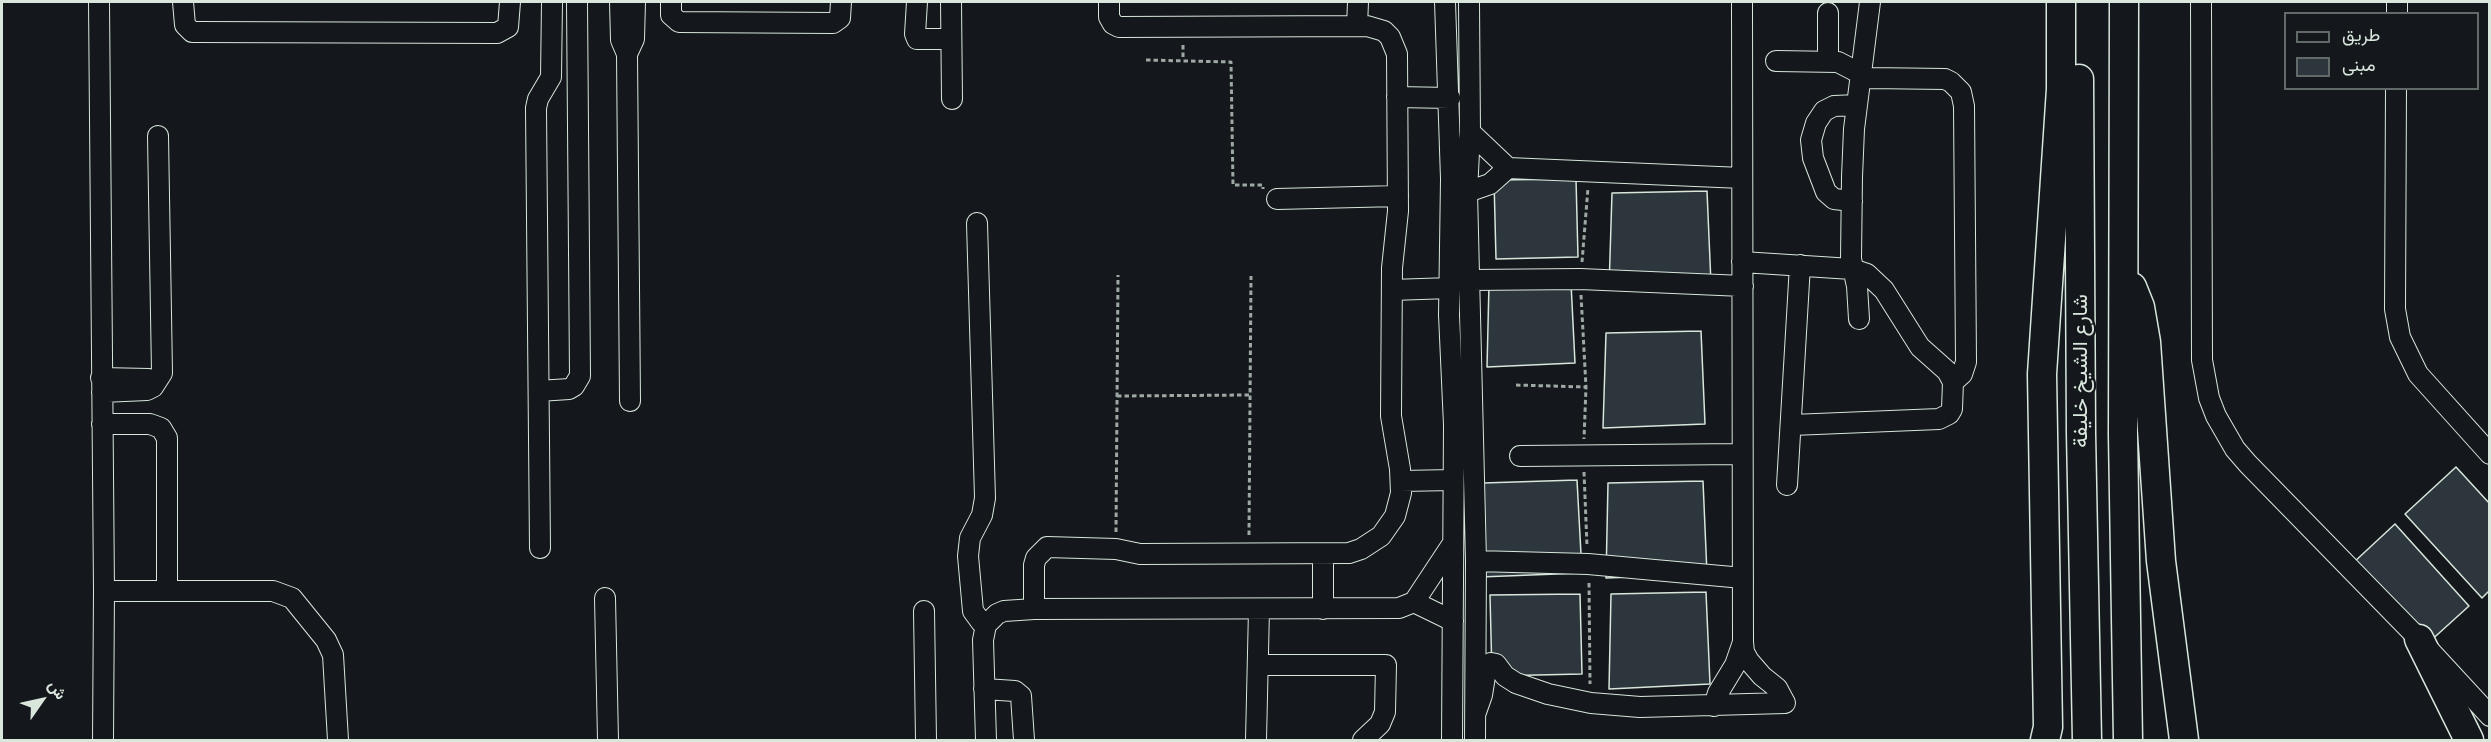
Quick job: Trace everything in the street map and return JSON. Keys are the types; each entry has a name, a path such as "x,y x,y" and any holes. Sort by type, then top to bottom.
{"highway":[{"path":"2045,741 2048,727 2042,374 2061,89 2061,2"},
{"name":"شارع الشيخ خليفة","path":"2078,2 2080,433 2087,741"},
{"name":"شارع الشيخ خليفة","path":"2124,2 2123,435 2128,741"},
{"path":"2123,273 2136,296 2146,342 2162,561 2184,741"},
{"path":"2419,639 2469,741"}],"street":[{"path":"99,2 104,591 103,741"},
{"path":"183,2 185,25 188,29 197,32 496,33 508,27 510,2"},
{"path":"540,548 536,108 538,99 551,77 552,2"},
{"path":"539,391 569,389 574,386 580,376 577,2"},
{"path":"620,2 621,40 627,54 630,401"},
{"path":"627,54 634,39 636,2"},
{"path":"671,2 671,15 679,22 823,23 838,21 841,2"},
{"path":"917,2 915,34 917,39 951,39"},
{"path":"951,2 952,99"},
{"path":"1034,609 1034,565 1041,551 1055,545 1116,549 1140,554 1343,553 1361,549 1381,536 1395,516 1399,505 1401,481 1391,416 1392,290 1398,196 1395,45 1384,31 1357,26 1119,27 1109,18 1109,2"},
{"path":"1357,26 1358,2"},
{"path":"1445,2 1450,98 1453,480 1451,546 1454,621 1451,641 1454,672 1452,741"},
{"path":"1468,2 1470,132 1467,192 1471,280 1476,561 1475,741"},
{"path":"1476,712 1482,695 1486,670 1491,663 1496,664 1505,676 1516,683 1569,699 1640,707 1785,703 1777,688 1749,661 1744,652 1743,642 1742,2"},
{"path":"1859,319 1857,286 1852,268 1852,201 1857,105 1870,2"},
{"path":"2201,2 2202,360 2209,398 2224,433 2248,464 2419,639 2490,716"},
{"path":"1828,13 1828,62"},
{"path":"1776,61 1828,62 1846,65 1869,78 1945,79 1957,86 1964,99 1966,362 1962,374 1953,382"},
{"path":"2396,90 2395,309 2405,350 2427,386 2490,454"},
{"path":"1397,98 1450,98"},
{"path":"1852,201 1834,199 1826,192 1813,158 1811,140 1816,123 1824,111 1834,106 1857,105"},
{"path":"1450,132 1460,177 1467,192"},
{"path":"1470,132 1508,168 1742,178"},
{"path":"101,385 143,391 156,384 162,374 158,136"},
{"path":"1467,192 1490,184 1508,168"},
{"path":"1277,199 1398,196"},
{"path":"977,223 985,498 982,515 970,538 968,556 973,611 987,625"},
{"path":"1742,262 1852,268 1867,274 1879,284 1920,347 1947,371 1953,382 1952,409 1949,414 1939,419 1792,425"},
{"path":"1787,485 1800,265"},
{"path":"1471,280 1580,279 1743,286"},
{"path":"1392,290 1450,288"},
{"path":"102,424 150,424 161,428 167,438 167,590"},
{"path":"1520,456 1741,454"},
{"path":"1401,481 1453,480"},
{"path":"986,741 982,640 987,625 997,614 1004,611 1399,608 1414,602 1451,546"},
{"path":"1323,554 1323,609"},
{"path":"1476,561 1588,564 1743,578"},
{"path":"104,591 273,591 286,595 297,603 326,640 333,655 338,741"},
{"path":"605,598 608,741"},
{"path":"1414,602 1454,621"},
{"path":"1256,741 1259,609"},
{"path":"924,611 926,741"},
{"path":"1714,706 1718,693 1735,665 1743,642"},
{"path":"1258,665 1386,665 1385,712 1380,724 1363,741"},
{"path":"984,688 1015,691 1022,696 1024,741"},
{"path":"1435,741 1453,718"}],"path":[{"path":"1146,60 1231,62 1233,185 1263,185 1263,200 1277,199"},
{"path":"1116,549 1118,275"},
{"path":"1249,554 1251,276"},
{"path":"1516,385 1586,387"},
{"path":"1117,396 1250,395"}],"building":[{"path":"1576,179 1578,257 1496,259 1494,180"},
{"path":"1707,191 1711,284 1609,288 1612,193"},
{"path":"1571,283 1575,363 1487,367 1489,284"},
{"path":"1701,331 1705,424 1603,428 1606,333"},
{"path":"2456,467 2490,504 2490,590 2482,598 2405,514"},
{"path":"1577,480 1582,573 1480,577 1483,483"},
{"path":"1703,481 1707,574 1606,578 1608,483"},
{"path":"2395,524 2469,606 2427,644 2353,563"},
{"path":"1706,592 1710,684 1609,689 1611,594"},
{"path":"1580,594 1582,674 1492,676 1490,595"}]}
